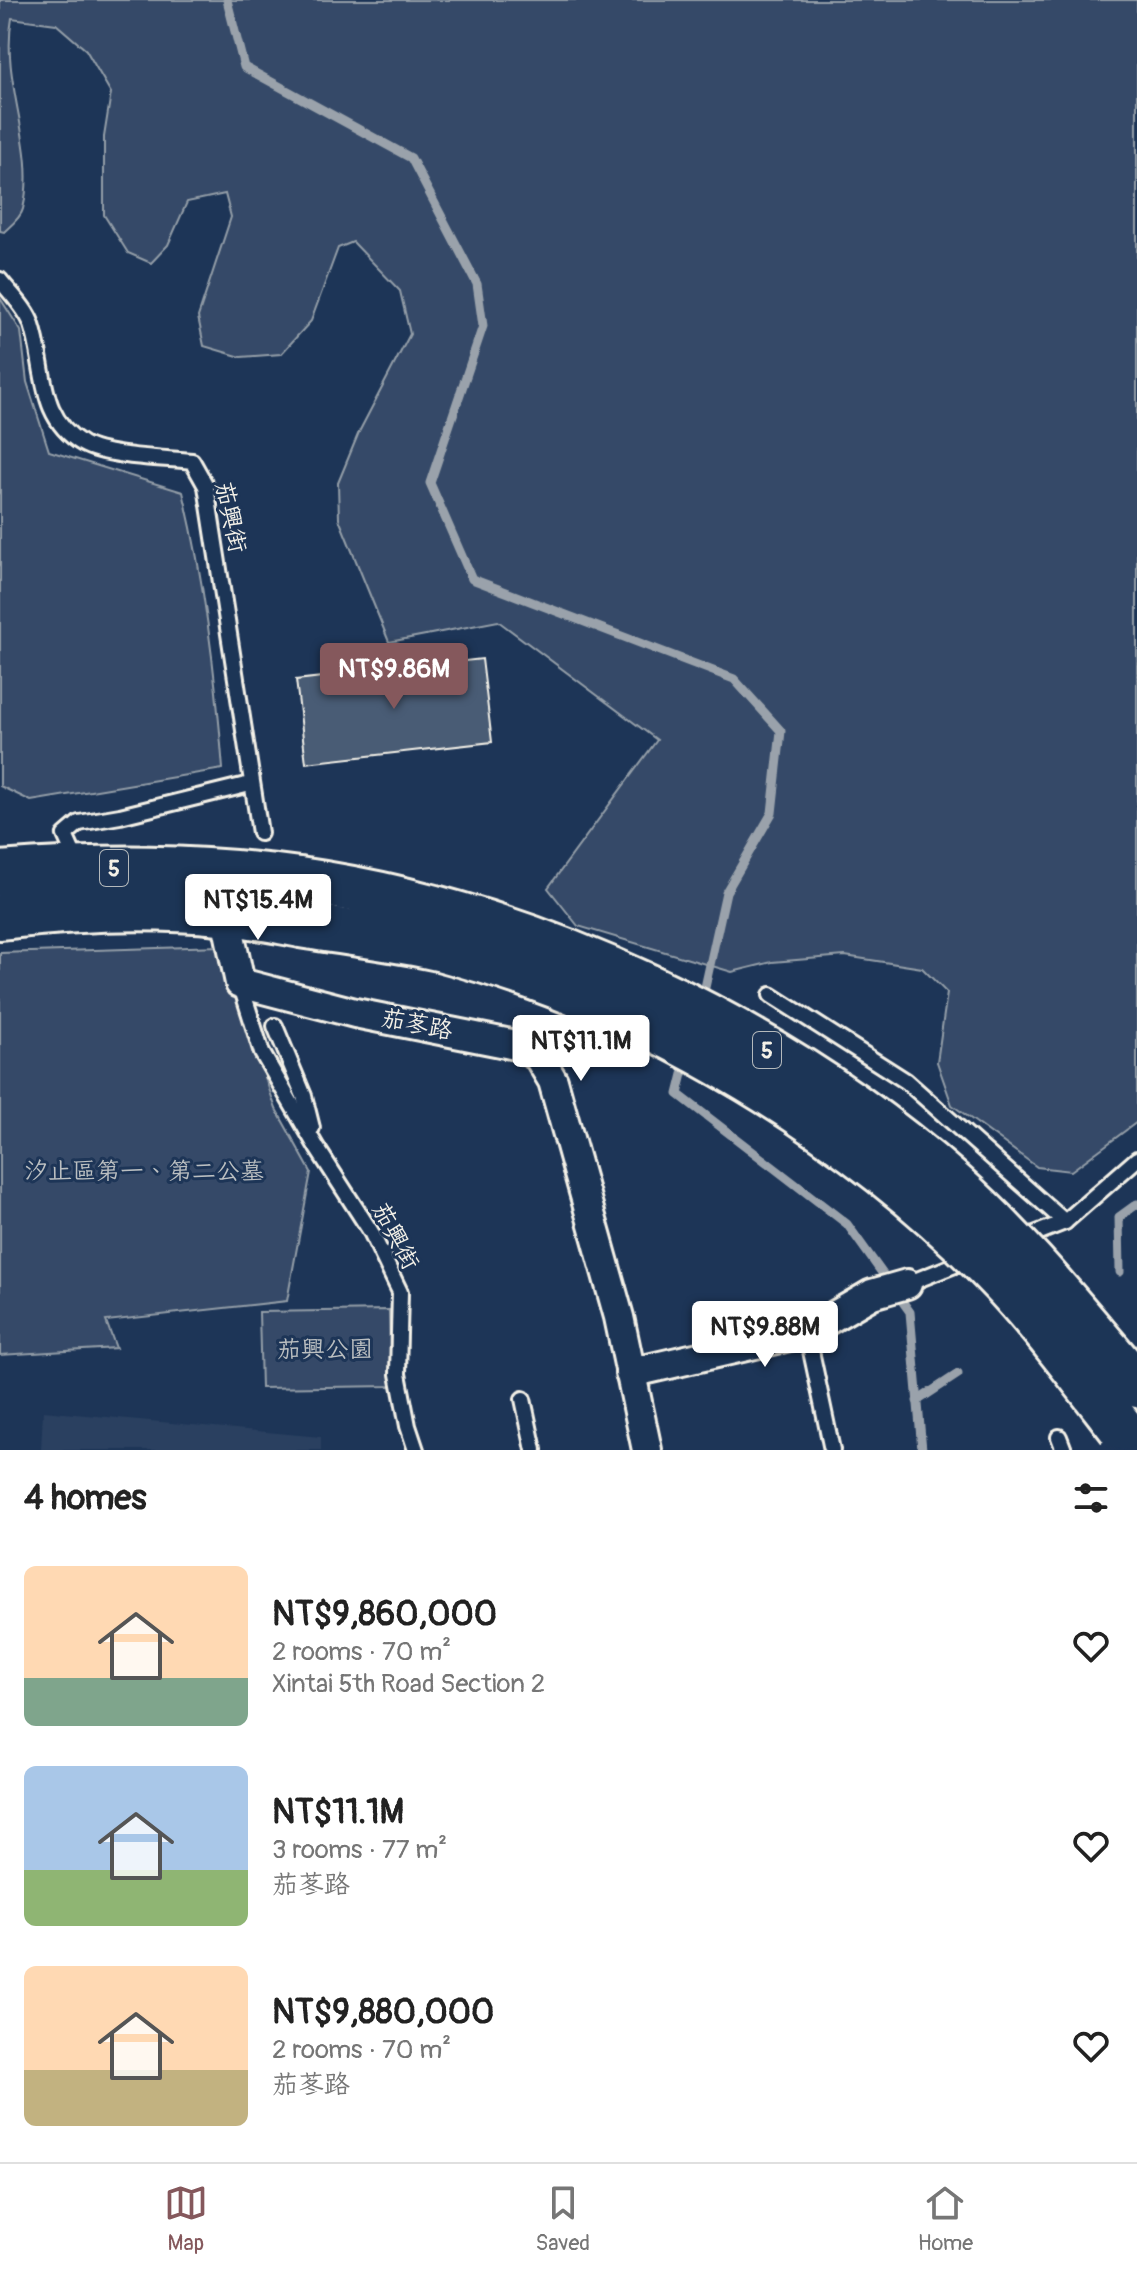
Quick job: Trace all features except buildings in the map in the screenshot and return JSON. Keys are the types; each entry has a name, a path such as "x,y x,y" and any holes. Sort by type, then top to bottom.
{"main road":[{"name":"5","path":"0,874 79,868 157,867 226,891 301,925 442,949 529,977 676,1040 794,1109 903,1190 975,1256 1051,1339 1137,1450"},
{"name":"5","path":"0,917 51,911 168,908 226,891 299,880 419,902 536,940 714,1019 778,1056 896,1136 955,1186 1041,1272 1137,1385"}],"street":[{"path":"226,891 240,983"},
{"name":"茄苳路","path":"240,983 355,1013 516,1045 538,1056 553,1081 619,1317 647,1450"},
{"path":"630,1373 807,1332 872,1294 907,1284"}],"lane":[{"name":"茄興街","path":"0,280 31,322 47,403 64,428 83,444 100,450 192,461 206,486 260,833"},
{"path":"79,868 65,835 79,823 250,784"},
{"name":"茄興街","path":"240,983 262,1053 317,1148 371,1232 400,1292 398,1374 416,1450"},
{"path":"771,995 906,1081 1065,1222"},
{"name":"茄興街","path":"275,1026 304,1096 317,1148"},
{"path":"907,1284 1065,1222 1137,1159"},
{"path":"807,1332 832,1450"},
{"path":"523,1399 534,1450"}],"shaded area":[{"path":"43,1411 321,1437 321,1450 41,1450"}],"green space":[{"path":"0,0 1137,0 1137,1122 1071,1171 1037,1167 952,1105 937,1062 947,993 922,968 845,956 772,962 732,972 578,926 548,888 657,740 498,621 389,642 339,519 338,483 359,432 410,334 400,291 353,242 338,248 311,321 281,354 241,357 204,346 198,317 231,217 225,194 187,202 168,245 151,263 128,253 104,215 104,137 111,93 86,50 56,24 12,18 11,66 26,162 26,186 20,216 4,232 0,231"},
{"path":"0,298 21,331 27,382 49,451 183,492 209,630 223,769 31,801 0,786"},
{"name":"汐止區第一、第二公墓","path":"220,946 276,1109 311,1172 287,1301 106,1321 116,1348 0,1355 0,953"},
{"name":"茄興公園","path":"389,1310 391,1386 261,1388 259,1312"}],"waterway":[{"path":"227,0 244,67 411,158 477,284 483,326 430,483 472,579 734,679 781,731 772,813 726,892 702,1001"},
{"path":"687,1058 678,1094 847,1224 910,1312 922,1450"},
{"path":"1120,1272 1119,1217 1137,1204"},
{"path":"917,1401 958,1374"}]}
